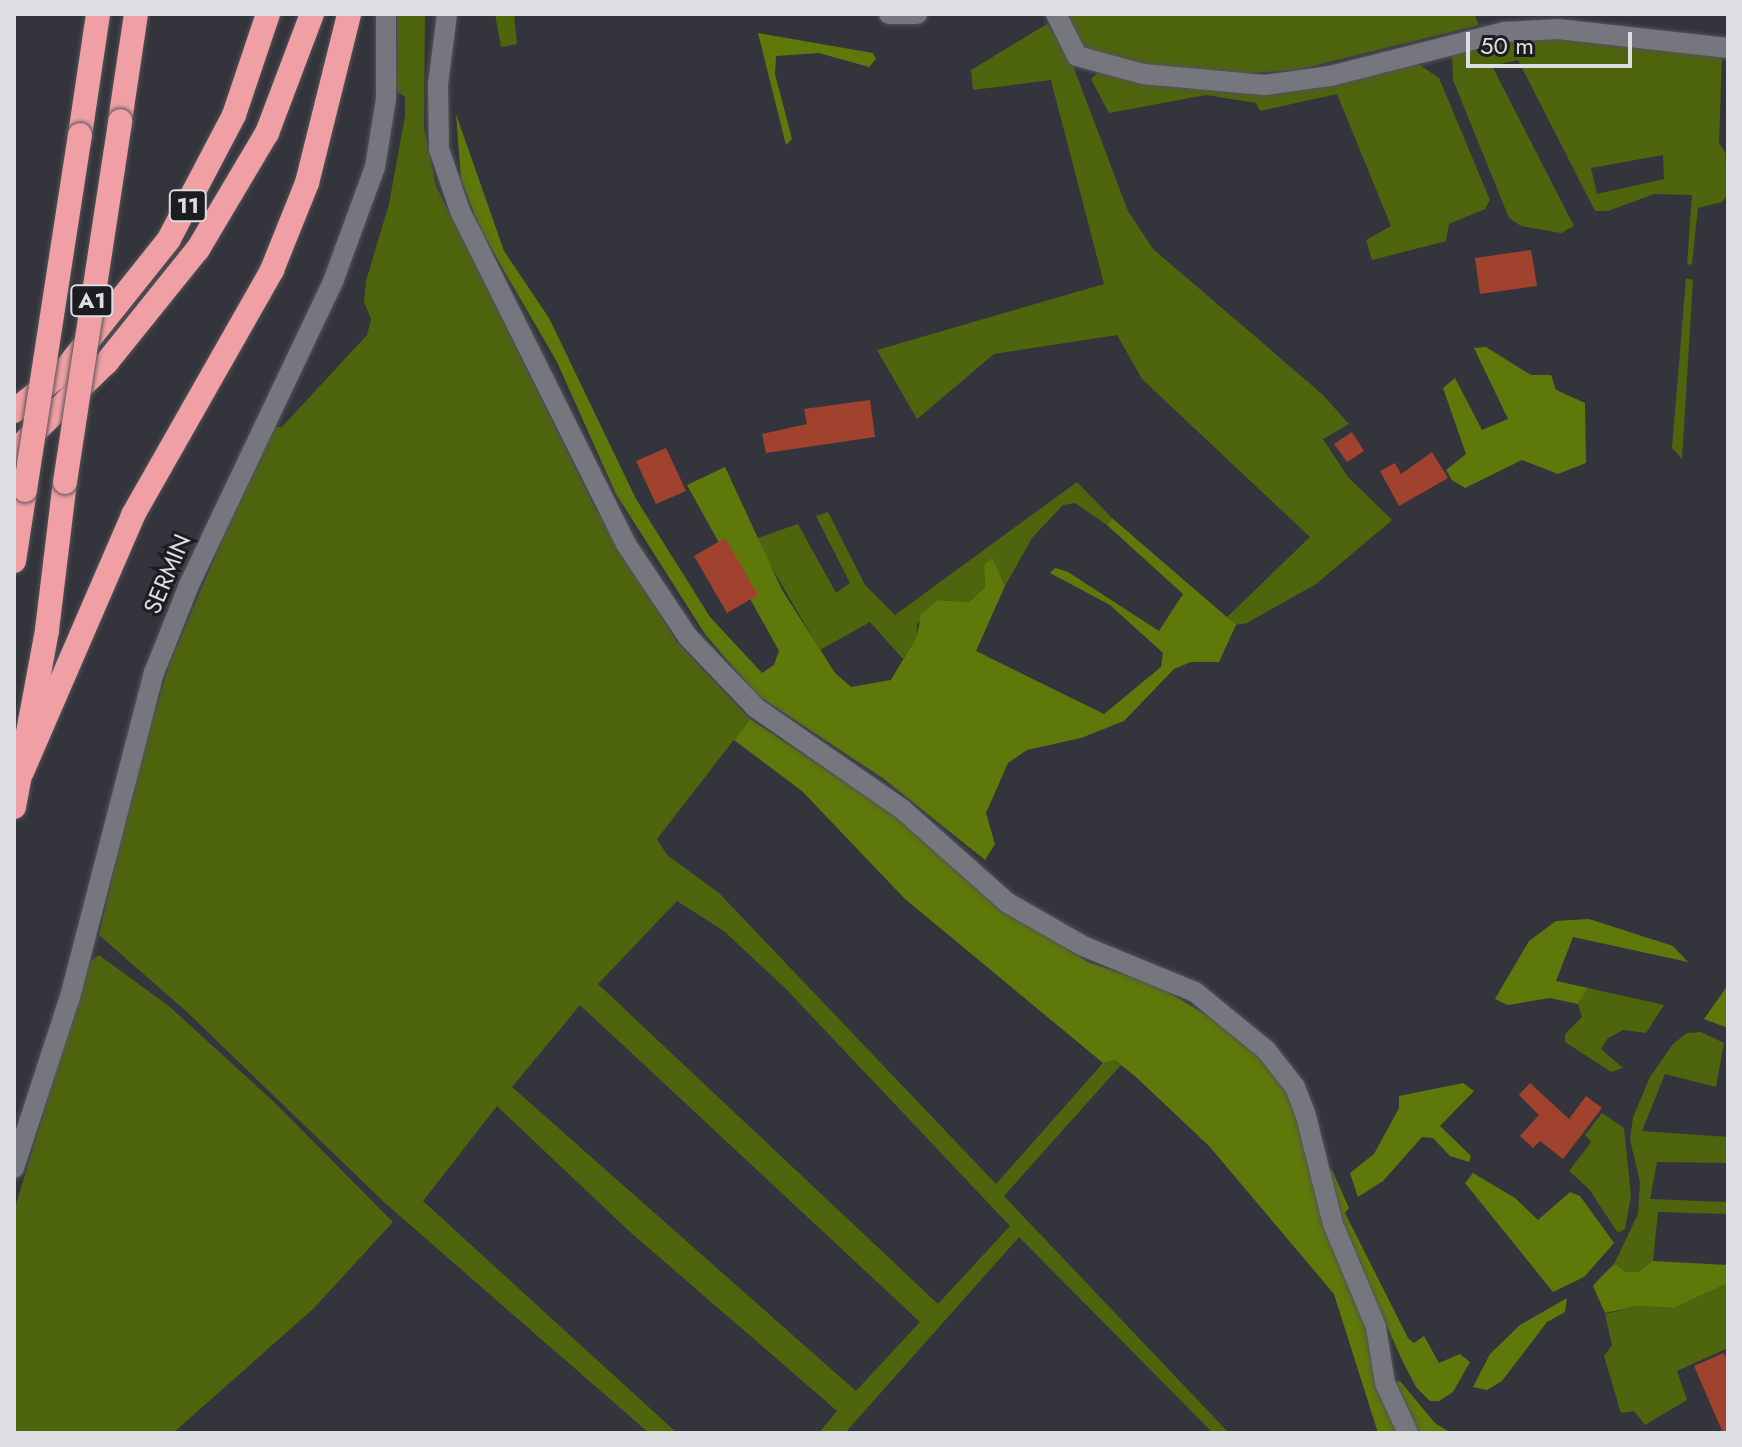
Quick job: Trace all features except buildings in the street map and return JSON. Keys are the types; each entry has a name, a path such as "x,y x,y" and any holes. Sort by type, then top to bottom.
{"highway":[{"name":"A1","path":"14,561 98,14"},
{"name":"A1","path":"14,807 22,772 136,14"},
{"name":"11","path":"14,411 63,372 169,239 234,115 268,14"},
{"path":"14,452 107,362 198,249 267,133 312,14"},
{"path":"22,772 61,694 86,617 133,515 272,270 307,183 349,14"}],"street":[{"name":"SERMIN","path":"14,1168 70,997 154,673 189,585 334,279 375,167 386,99 386,14"},
{"path":"447,14 438,84 439,149 460,211 626,544 688,637 756,708 902,809 1008,903 1083,946 1195,992 1266,1050 1295,1087 1306,1116 1333,1224 1376,1327 1385,1383 1408,1433"},
{"path":"889,14 917,14"},
{"path":"1056,14 1077,56 1143,74 1265,85 1330,76 1504,32 1558,29 1728,48"}],"green space":[{"path":"397,14 425,14 424,128 436,186 596,510 676,641 750,719 657,839 667,855 719,893 996,1184 1103,1063 1115,1060 1121,1065 1004,1196 1229,1433 1213,1433 1019,1237 845,1433 819,1433 837,1411 629,1231 497,1106 423,1201 677,1433 649,1433 385,1203 187,1012 99,935 139,759 171,660 226,531 275,427 282,427 367,335 371,319 364,302 366,281 389,204 405,116 405,97 396,91","holes":["677,901 724,931 786,989 1010,1226 938,1304 598,984","580,1005 920,1322 856,1391 512,1087"]},
{"path":"495,14 514,14 517,44 501,47"},
{"path":"1067,14 1474,14 1479,25 1297,70 1235,74 1155,67 1094,53 1080,43"},
{"path":"1047,24 1072,63 1128,211 1153,249 1322,394 1349,424 1323,439 1348,477 1392,520 1316,584 1247,623 1236,625 1226,618 1310,537 1142,379 1117,335 994,354 917,419 877,350 1104,284 1051,80 973,90 971,70"},
{"path":"758,33 873,53 876,59 869,67 819,53 776,56 775,74 792,139 786,145"},
{"path":"1551,37 1722,56 1719,143 1725,152 1728,194 1722,202 1698,208 1692,264 1687,265 1692,195 1654,194 1608,211 1595,211 1518,60 1492,66 1574,226 1561,233 1521,226 1509,218 1453,80 1452,53 1481,43","holes":["1663,155 1664,179 1597,194 1591,168"]},
{"path":"1415,62 1439,78 1490,200 1485,209 1449,224 1446,241 1372,260 1366,240 1391,226 1337,94 1260,111 1256,103 1206,95 1109,113 1091,79 1098,73 1253,92"},
{"path":"456,114 504,251 549,318 636,499 710,617 762,673 774,665 779,651 687,485 725,467 782,590 835,673 851,687 891,680 917,636 921,614 938,600 969,602 985,587 984,565 992,558 1005,586 976,651 1104,714 1161,667 1163,653 1110,605 1050,573 1055,568 1068,572 1159,631 1183,594 1107,525 1112,518 1236,625 1219,662 1191,662 1174,669 1124,721 1081,738 1027,750 1008,763 986,813 995,844 985,860 884,779 757,695 705,634 616,494 557,362 481,231 461,180"},
{"path":"1686,278 1693,280 1682,459 1672,448"},
{"path":"1486,347 1531,375 1551,375 1556,390 1585,403 1586,463 1558,474 1522,460 1465,488 1452,480 1446,470 1466,454 1443,388 1455,378 1482,430 1508,419 1474,348"},
{"path":"1077,482 1112,518 1107,525 1075,503 1063,505 1032,538 1005,586 992,559 984,565 985,587 969,602 938,600 917,624 917,636 903,659 870,622 820,650 755,539 798,524 836,593 850,583 816,516 828,512 865,585 895,615"},
{"path":"750,719 899,818 1026,923 1088,962 1160,987 1234,1032 1269,1065 1291,1100 1377,1352 1380,1385 1396,1433 1378,1433 1334,1294 1209,1146 1115,1060 1103,1063 905,899 802,791 734,740"},
{"path":"1589,919 1673,946 1688,962 1573,937 1556,981 1588,988 1578,1004 1550,998 1508,1005 1495,999 1529,941 1556,921"},
{"path":"99,955 170,1007 273,1101 393,1222 314,1308 173,1433 14,1433 14,1211 89,962"},
{"path":"1728,985 1728,1028 1704,1019"},
{"path":"1588,988 1664,1005 1646,1033 1623,1030 1608,1038 1601,1049 1623,1068 1611,1072 1565,1042 1565,1034 1582,1017 1578,1004"},
{"path":"1701,1032 1724,1043 1716,1087 1665,1074 1642,1131 1728,1137 1728,1163 1657,1162 1650,1199 1728,1202 1728,1214 1658,1212 1653,1261 1638,1272 1626,1272 1614,1264 1638,1214 1640,1182 1630,1140 1633,1117 1650,1077 1673,1044 1687,1033"},
{"path":"1463,1083 1474,1091 1440,1126 1471,1156 1469,1162 1450,1156 1433,1138 1422,1137 1383,1181 1358,1197 1350,1173 1374,1154 1399,1108 1399,1096"},
{"path":"1602,1113 1624,1128 1631,1196 1625,1229 1618,1233 1589,1189 1569,1171 1591,1142 1585,1135"},
{"path":"1332,1170 1349,1208 1345,1213 1408,1338 1414,1343 1424,1336 1439,1363 1460,1354 1470,1362 1453,1392 1439,1401 1430,1401 1416,1387 1402,1360 1338,1217 1326,1171"},
{"path":"1473,1173 1515,1198 1538,1220 1570,1192 1580,1196 1614,1243 1584,1277 1553,1292 1465,1183"},
{"path":"1653,1261 1728,1265 1728,1283 1674,1308 1638,1306 1605,1313 1593,1286 1598,1280 1614,1264 1626,1272 1638,1272"},
{"path":"1728,1283 1728,1348 1677,1371 1687,1400 1645,1425 1634,1411 1621,1413 1604,1356 1612,1345 1605,1314 1638,1306 1674,1308"},
{"path":"1567,1298 1565,1312 1547,1322 1502,1381 1487,1390 1473,1387 1490,1354 1520,1325"},
{"path":"1400,1381 1435,1423 1451,1433 1415,1433 1392,1383"}]}
